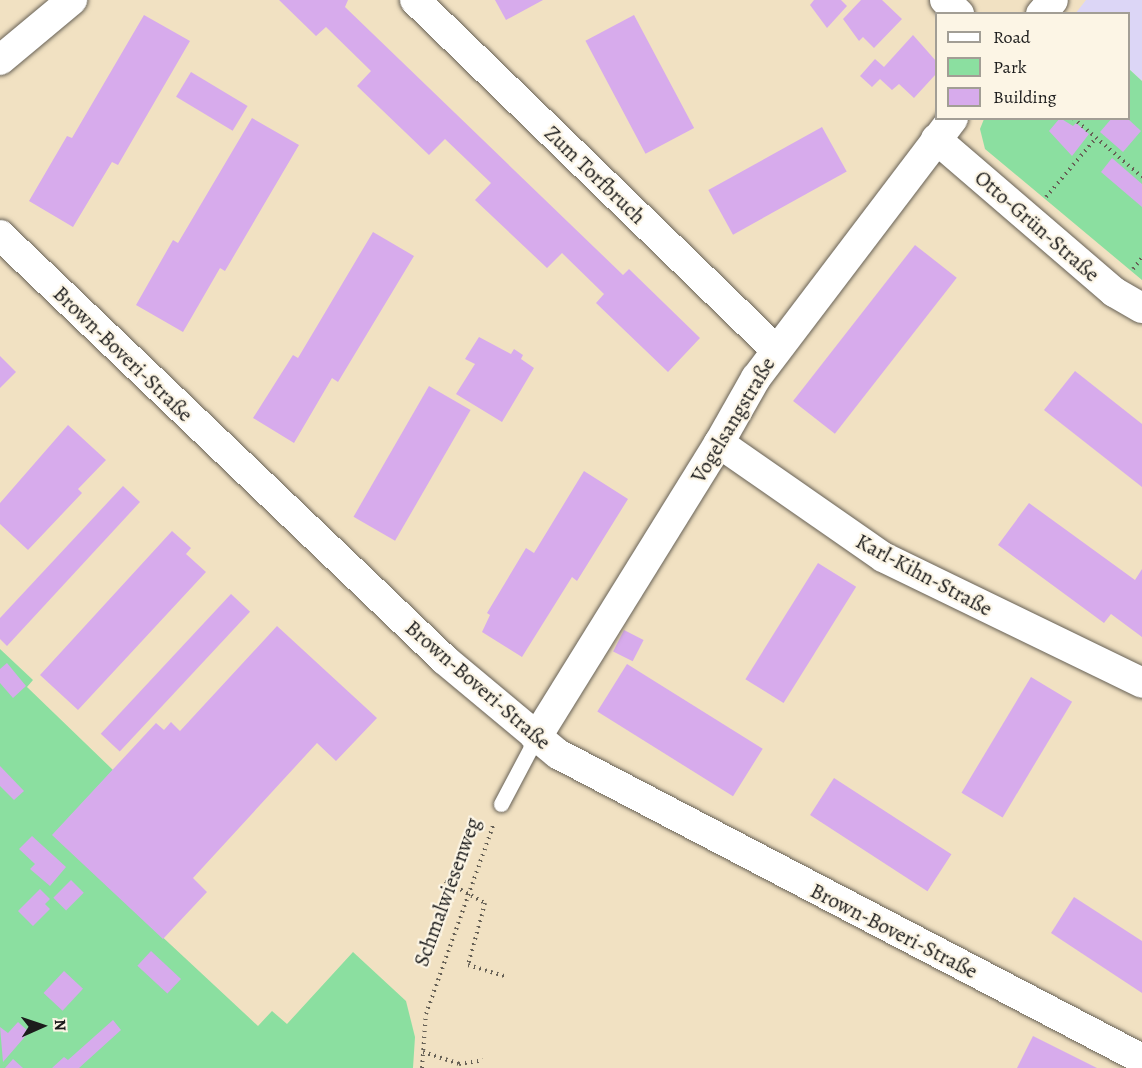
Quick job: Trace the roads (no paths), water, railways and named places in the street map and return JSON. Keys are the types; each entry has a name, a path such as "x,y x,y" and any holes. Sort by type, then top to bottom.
{"street":[{"path":"0,60 72,0"},
{"name":"Zum Torfbruch","path":"415,0 776,350"},
{"path":"945,0 957,12"},
{"path":"1043,12 1053,0"},
{"name":"Vogelsangstraße","path":"536,738 776,350 944,129"},
{"name":"Otto-Grün-Straße","path":"944,129 1029,218 1114,292 1142,308"},
{"name":"Brown-Boveri-Straße","path":"0,235 436,652 536,738 594,776 1142,1059"},
{"name":"Karl-Kihn-Straße","path":"719,444 883,557 1142,683"}],"lane":[{"name":"Schmalwiesenweg","path":"501,804 536,738"}]}
